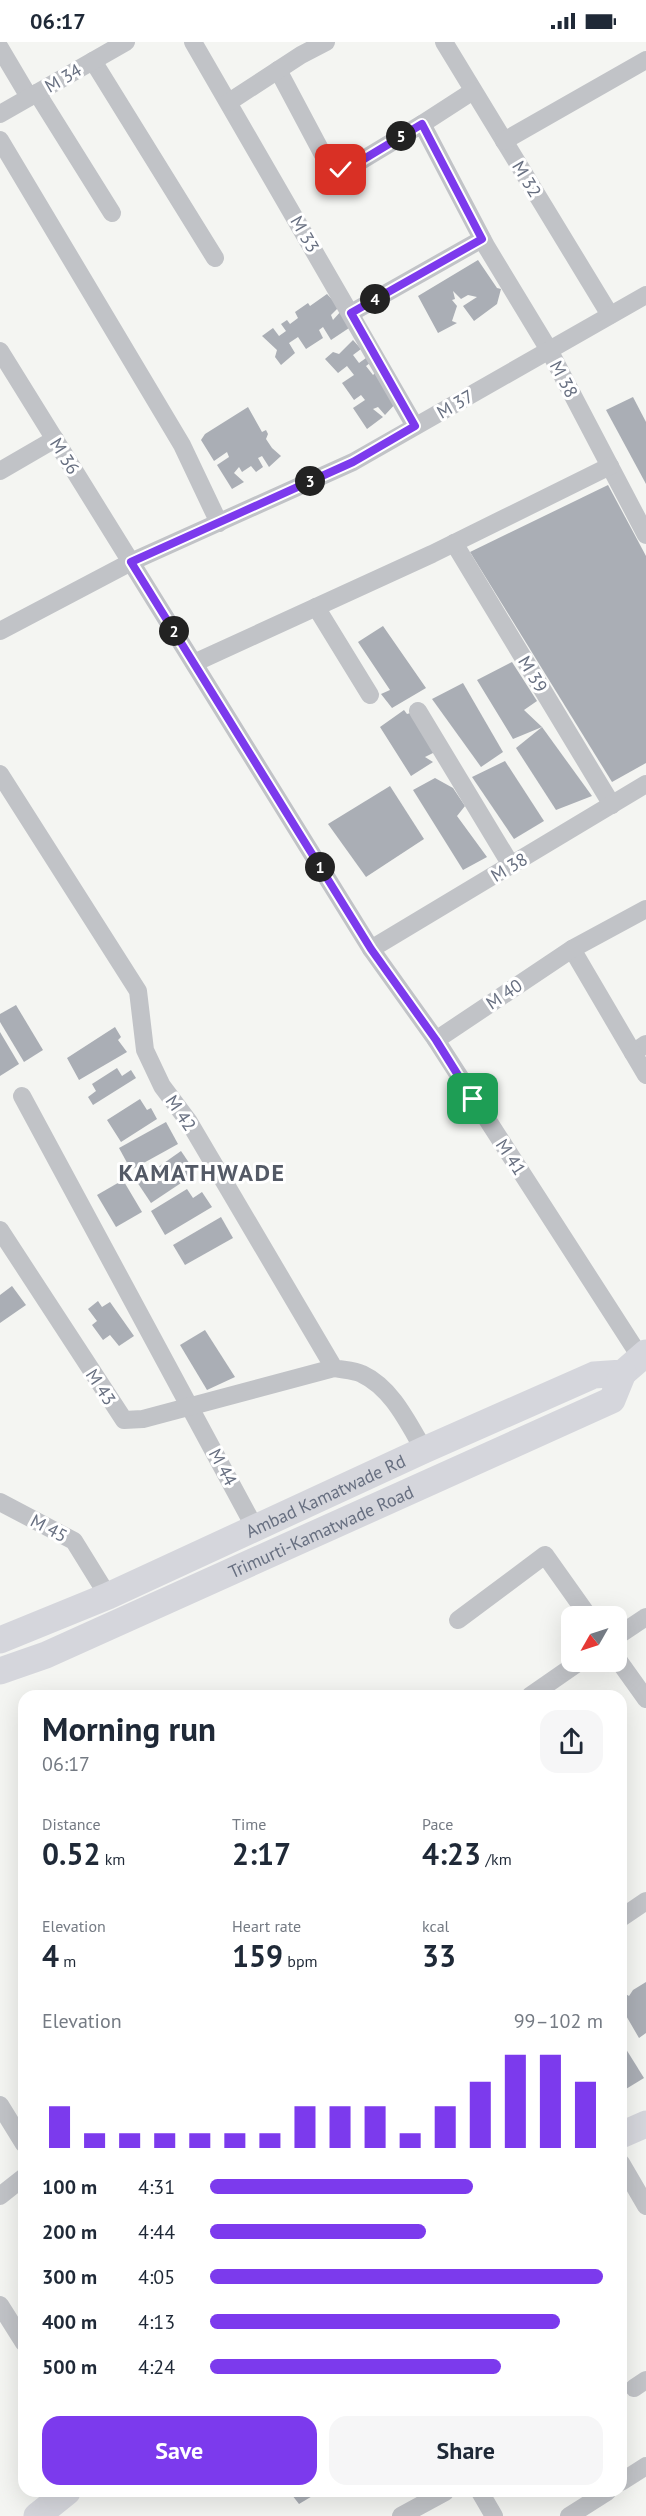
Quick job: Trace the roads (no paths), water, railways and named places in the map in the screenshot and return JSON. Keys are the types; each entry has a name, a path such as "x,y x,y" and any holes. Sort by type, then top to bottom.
{"street":[{"name":"M 34","path":"0,114 126,42"},
{"name":"M 33","path":"193,42 415,426"},
{"name":"M 32","path":"444,42 610,315"},
{"path":"229,102 324,43"},
{"path":"0,48 112,213"},
{"path":"504,141 646,60"},
{"path":"93,61 215,258"},
{"path":"278,70 329,166 336,170 354,165 473,91"},
{"name":"M 38","path":"422,124 482,239 549,350 646,535"},
{"path":"0,140 182,446 219,523"},
{"path":"351,313 482,239"},
{"name":"M 37","path":"0,631 131,562 353,462 646,295"},
{"name":"M 36","path":"0,351 131,562"},
{"path":"0,471 55,440"},
{"path":"194,663 454,543 610,466"},
{"name":"M 39","path":"454,543 612,805"},
{"name":"M 41","path":"131,562 371,949 436,1040 637,1362"},
{"path":"316,608 370,695"},
{"path":"418,711 511,865"},
{"name":"M 42","path":"0,774 138,991 145,1050 162,1086 189,1122 334,1368"},
{"name":"M 38","path":"371,949 646,784"},
{"name":"M 40","path":"436,1040 572,949 646,909"},
{"path":"572,949 639,1048 646,1075"},
{"name":"M 44","path":"22,1096 255,1528"},
{"name":"M 43","path":"0,1230 124,1420 132,1421 191,1407 334,1368"},
{"name":"Ambad Kamatwade Rd","path":"0,1640 108,1596 424,1450 594,1375 637,1362"},
{"name":"Trimurti-Kamatwade Road","path":"0,1671 46,1655 612,1400 637,1362"},
{"path":"334,1368 362,1374 380,1387 401,1410 424,1450"},
{"name":"M 45","path":"0,1502 74,1541 108,1596"},
{"path":"458,1620 545,1555 581,1606"},
{"path":"627,1630 646,1617"},
{"path":"539,1690 565,1672"},
{"path":"627,1672 646,1699"},
{"path":"627,1914 646,1900"},
{"path":"0,2105 18,2134"},
{"path":"627,2132 646,2124"},
{"path":"627,2173 646,2206"},
{"path":"0,2196 18,2182"},
{"path":"0,2306 18,2334"},
{"path":"627,2478 646,2466"},
{"path":"37,2516 61,2497"},
{"path":"401,2516 436,2497"},
{"path":"483,2497 494,2516"},
{"path":"569,2516 599,2497"}],"district":[{"name":"KAMATHWADE","path":"202,1172"}]}
